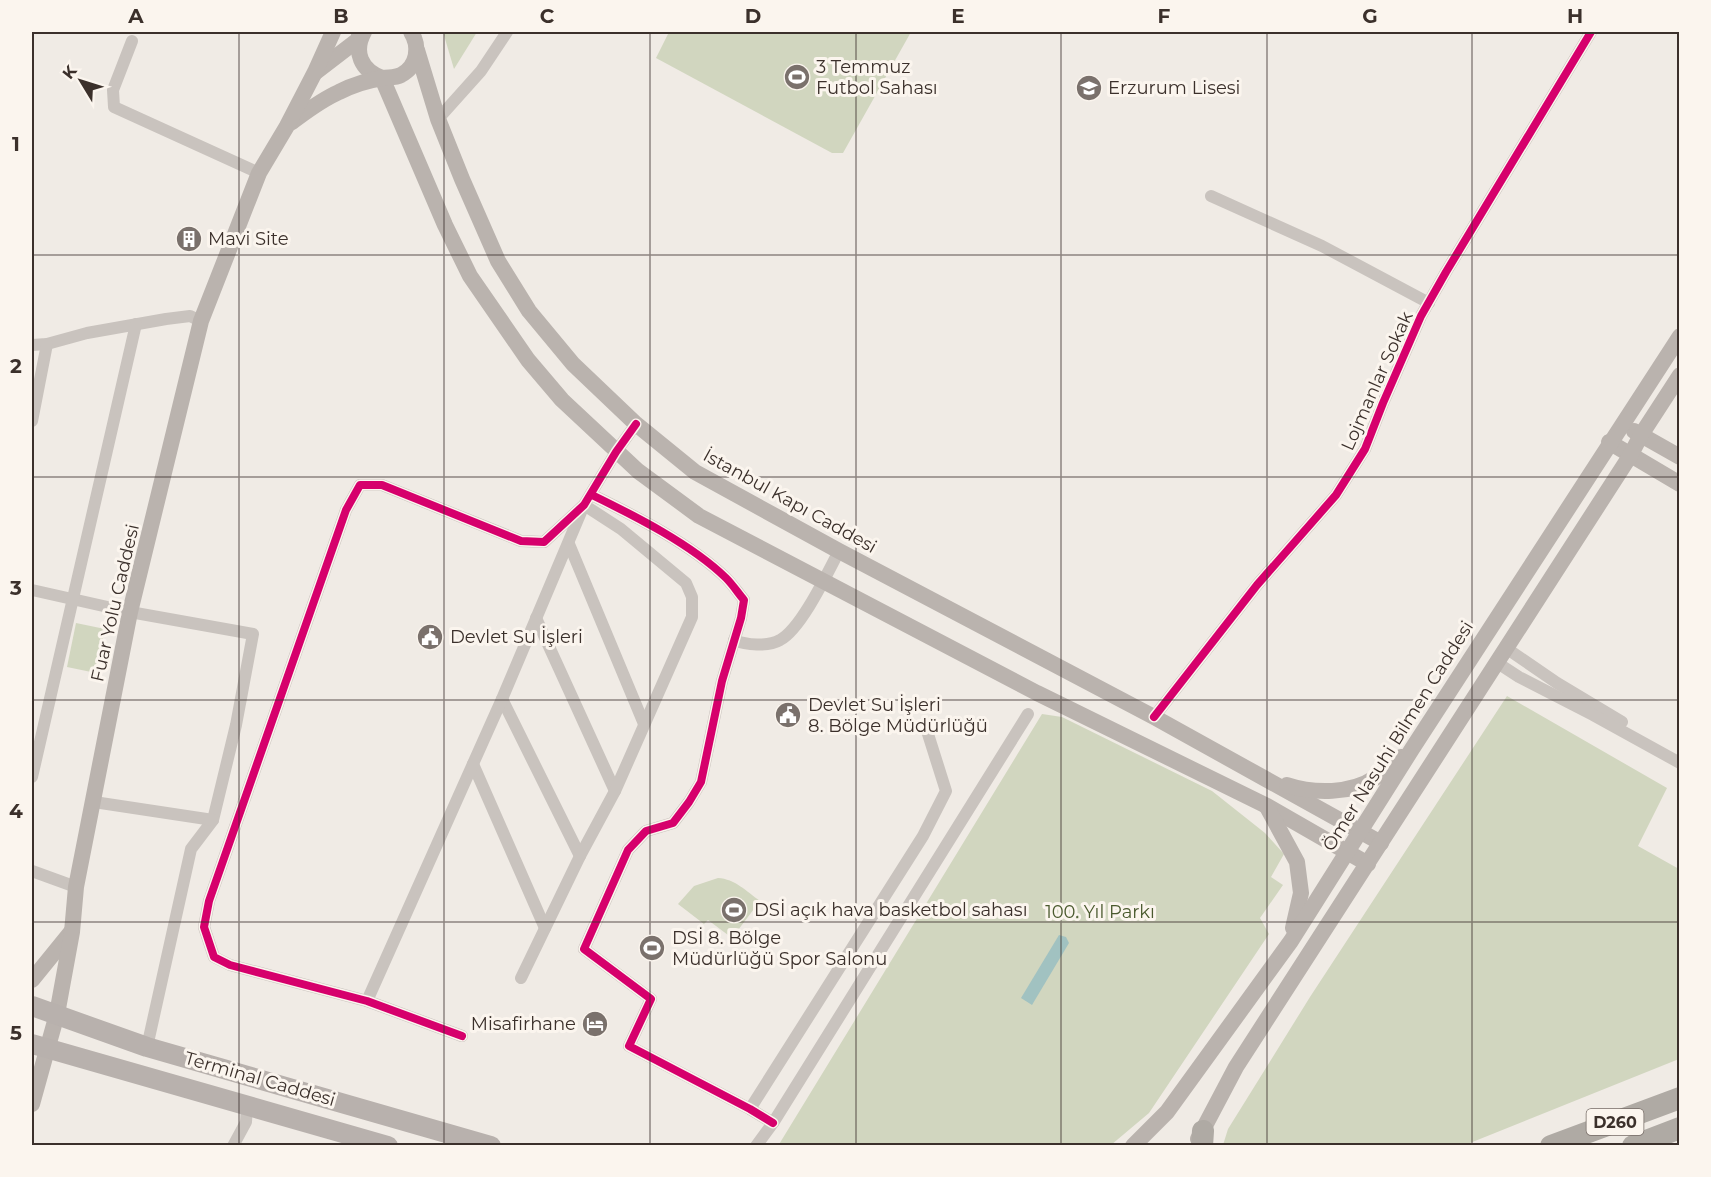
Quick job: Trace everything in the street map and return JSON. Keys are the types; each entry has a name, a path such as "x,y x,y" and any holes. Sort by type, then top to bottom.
{"highway":[{"name":"D260","path":"1551,1146 1680,1098"},
{"name":"D260","path":"1633,1146 1680,1128"}],"main road":[{"name":"Fuar Yolu Caddesi","path":"32,1104 39,1047 57,1014 72,932 76,887 130,612 201,321 259,173 287,126 333,32"},
{"name":"İstanbul Kapı Caddesi","path":"411,32 416,41 438,119 498,261 529,311 573,364 636,424 695,472 1258,775"},
{"path":"315,72 361,34"},
{"path":"361,34 358,50 360,60 373,75 382,78 445,225 470,276 528,360 562,400 616,452 699,516 822,583 1036,693 1267,806 1368,864"},
{"path":"287,126 316,104 341,91 382,78 402,75 410,68 417,50"},
{"name":"Ömer Nasuhi Bilmen Caddesi","path":"1133,1146 1167,1112 1291,941 1412,748 1680,336"},
{"path":"1200,1141 1236,1067 1680,375"},
{"path":"1622,423 1680,457"},
{"path":"1609,442 1680,484"},
{"path":"1258,775 1293,787 1320,791 1351,789 1374,779 1412,748"},
{"path":"1258,775 1381,843"},
{"path":"1267,806 1297,862 1301,893 1291,941"},
{"path":"32,980 72,932"},
{"name":"Terminal Caddesi","path":"32,1006 147,1047 491,1146"},
{"name":"Terminal Caddesi","path":"39,1047 388,1146"}],"street":[{"path":"438,119 481,71 507,32"},
{"name":"Lojmanlar Sokak","path":"1154,717 1257,585 1336,495 1365,448 1429,303 1591,32"},
{"path":"132,41 113,90 114,107 259,173"},
{"path":"1211,196 1322,246 1429,303"},
{"path":"32,345 47,344 87,333 136,324 190,316 201,321"},
{"path":"32,777 136,324"},
{"path":"32,421 47,344"},
{"path":"462,1036 367,1001 230,965 214,957 204,927 209,902 346,510 360,485 382,485 521,541 544,542 584,506 616,452 636,424"},
{"path":"592,495 634,516 699,556 727,579 744,600 741,618 722,681 701,782 673,823 646,831 628,850 584,949 651,999 629,1046 773,1123"},
{"path":"367,1001 502,699 584,506"},
{"path":"521,978 580,856 615,791 692,617 692,597 686,584 621,528 584,506"},
{"path":"569,544 644,724"},
{"path":"734,640 753,645 779,641 798,623 839,551"},
{"path":"32,590 130,612 253,634 236,725 213,820 191,849 147,1047"},
{"path":"536,618 615,791"},
{"path":"1506,648 1557,683 1680,756"},
{"path":"1496,662 1519,677 1680,763"},
{"path":"502,699 580,856"},
{"path":"756,1146 773,1123 1028,714"},
{"path":"750,1109 924,836 946,792 928,734"},
{"path":"473,764 545,928"},
{"path":"94,802 213,820"},
{"path":"32,871 76,887"},
{"path":"233,1146 246,1122 247,1106"}],"green space":[{"path":"443,32 477,32 454,69"},
{"path":"669,32 911,32 843,153 832,153 656,58"},
{"path":"76,623 105,629 96,673 67,667"},
{"path":"1507,696 1667,788 1638,846 1679,869 1679,1059 1465,1145 1223,1145 1228,1129 1310,997"},
{"name":"100. Yıl Parkı","path":"1042,714 1062,717 1212,791 1265,833 1284,854 1271,877 1283,885 1260,918 1269,934 1149,1113 1111,1145 778,1146"},
{"path":"718,878 735,883 760,901 732,938 708,920 704,924 678,904 694,886"}],"water":[{"path":"1059,935 1066,937 1069,943 1032,1005 1021,998"}],"cycle path":[{"path":"1154,717 1257,585 1336,495 1365,449 1421,316 1591,32"},
{"path":"462,1036 367,1001 230,965 214,957 204,927 209,901 346,510 360,485 382,485 521,541 544,542 584,505 636,424"},
{"path":"592,495 680,542 726,578 744,600 741,618 722,681 701,782 673,823 646,831 628,850 584,949 651,999 629,1046 773,1123"}],"place":[{"name":"3 Temmuz Futbol Sahası","path":"797,77"},
{"name":"Erzurum Lisesi","path":"1089,88"},
{"name":"Mavi Site","path":"189,239"},
{"name":"Devlet Su İşleri","path":"430,637"},
{"name":"Devlet Su İşleri 8. Bölge Müdürlüğü","path":"788,715"},
{"name":"DSİ açık hava basketbol sahası","path":"734,910"},
{"name":"DSİ 8. Bölge Müdürlüğü Spor Salonu","path":"652,948"},
{"name":"Misafirhane","path":"595,1024"}]}
